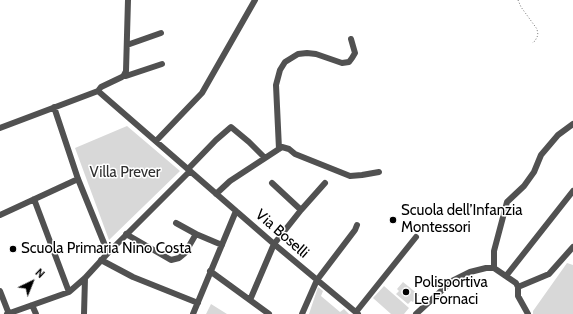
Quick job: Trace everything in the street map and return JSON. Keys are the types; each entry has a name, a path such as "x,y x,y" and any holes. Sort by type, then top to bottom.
{"street":[{"path":"124,76 126,71 128,0"},
{"path":"156,141 202,93 255,0"},
{"path":"126,45 160,33"},
{"path":"279,149 276,86 280,70 285,62 298,54 307,53 316,54 342,63 349,62 355,53 351,39"},
{"path":"0,128 98,91 102,87 124,76 162,64"},
{"name":"Via Boselli","path":"98,91 274,244 357,313"},
{"path":"54,107 78,179 108,253"},
{"path":"494,268 494,251 507,202 524,186 534,172 541,155 558,135 573,124"},
{"path":"0,291 8,314 69,292 85,278 216,140 231,127 265,158"},
{"path":"216,194 230,181 282,147 289,149 295,154 350,176 379,172"},
{"path":"0,215 78,179"},
{"path":"272,182 301,210"},
{"path":"250,300 274,244 325,182"},
{"path":"506,276 573,191"},
{"path":"34,199 69,292"},
{"path":"193,314 236,211"},
{"path":"176,223 196,234 222,244"},
{"path":"302,314 317,280 355,230 357,225"},
{"path":"126,234 171,260 179,258 185,254 196,234"},
{"path":"357,313 416,237"},
{"path":"518,287 549,274 573,247"},
{"path":"102,260 133,277 198,303"},
{"path":"416,314 452,281 470,272 486,268 494,268 514,281 518,287 518,296 528,314"},
{"path":"210,272 269,314"},
{"path":"84,314 85,278"},
{"path":"32,305 36,314"}],"path":[{"path":"518,0 521,7 537,29 538,35 536,41 532,43"}],"green space":[{"name":"Villa Prever","path":"127,126 180,171 109,240 75,148"},
{"path":"567,263 573,265 573,314 533,314 533,311"},
{"name":"Polisportiva Le Fornaci","path":"403,282 419,295 413,302 411,301 408,304 396,294 399,291 397,289"},
{"path":"384,286 409,308 404,314 391,314 373,298"},
{"path":"318,287 323,291 321,296 340,312 344,309 349,314 309,314"},
{"path":"211,304 227,314 206,314"}],"place":[{"name":"Scuola dell’Infanzia Montessori","path":"393,220"},
{"name":"Scuola Primaria Nino Costa","path":"13,249"},
{"name":"Polisportiva Le Fornaci","path":"406,292"}]}
